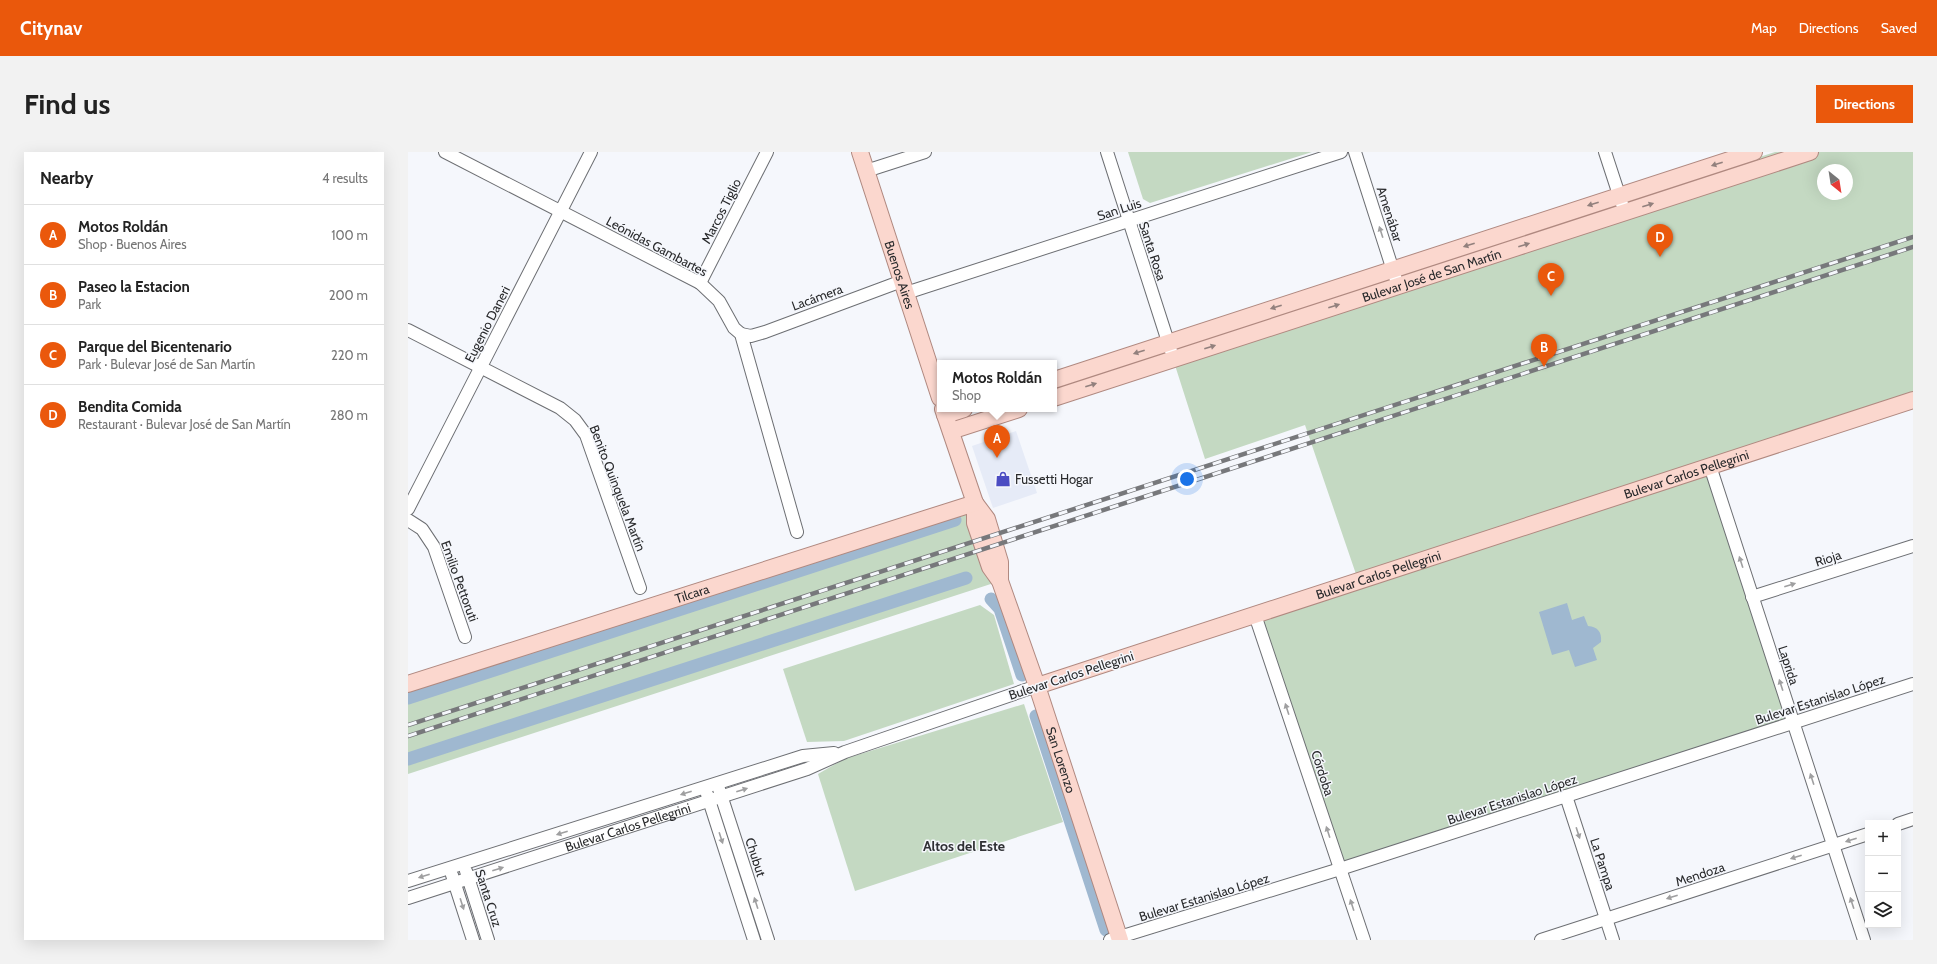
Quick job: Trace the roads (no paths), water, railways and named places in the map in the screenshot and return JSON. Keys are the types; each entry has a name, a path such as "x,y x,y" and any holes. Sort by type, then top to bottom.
{"main road":[{"name":"Buenos Aires","path":"860,152 937,389"},
{"name":"Bulevar José de San Martín","path":"1057,379 1754,152"},
{"name":"Bulevar José de San Martín","path":"1057,397 1810,152"},
{"name":"Bulevar Carlos Pellegrini","path":"1037,686 1913,400"},
{"path":"944,412 975,503"},
{"path":"951,431 1010,412"},
{"name":"San Lorenzo","path":"975,503 987,519 990,548 1000,562 1000,581 1037,686 1116,940"},
{"name":"Tilcara","path":"408,684 975,503"}],"street":[{"name":"Leónidas Gambartes","path":"445,152 700,283 719,302 734,328 741,334 798,532"},
{"name":"Eugenio Daneri","path":"408,509 592,152"},
{"name":"Marcos Tiglio","path":"700,283 767,152"},
{"path":"866,171 925,152"},
{"name":"Santa Rosa","path":"1107,152 1173,359"},
{"name":"San Luis","path":"904,287 1129,221 1342,152"},
{"name":"Amenábar","path":"1355,152 1398,286"},
{"path":"1605,152 1624,212"},
{"name":"Lacámera","path":"741,334 751,336 765,332 904,287"},
{"name":"Benito Quinquela Martín","path":"408,330 560,408 575,420 586,435 640,588"},
{"name":"Laprida","path":"1710,466 1864,940"},
{"name":"Emilio Pettoruti","path":"408,520 422,529 434,547 465,637"},
{"name":"Rioja","path":"1752,597 1913,546"},
{"name":"Córdoba","path":"1256,615 1364,940"},
{"name":"Bulevar Estanislao López","path":"1116,940 1340,870 1913,684"},
{"name":"Bulevar Carlos Pellegrini","path":"408,898 807,769 845,752 1037,686"},
{"name":"Bulevar Carlos Pellegrini","path":"408,881 803,756 845,752"},
{"path":"803,756 807,769"},
{"name":"Chubut","path":"717,783 768,940"},
{"name":"Chubut","path":"705,787 754,940"},
{"name":"La Pampa","path":"1566,796 1613,940"},
{"path":"1901,823 1913,819"},
{"name":"Mendoza","path":"1542,940 1865,835"},
{"name":"Santa Cruz","path":"464,864 488,940"},
{"path":"450,868 473,940"}],"water":[{"path":"1567,603 1572,620 1584,616 1588,626 1597,629 1601,635 1601,642 1593,648 1597,660 1575,667 1569,650 1552,655 1539,612"}],"waterway":[{"path":"408,698 955,520"},
{"path":"408,759 966,578"},
{"path":"991,599 1000,609 1022,675"},
{"path":"1036,716 1106,930"}],"railway":[{"path":"408,725 1913,237"},
{"path":"408,736 1913,247"}],"place":[{"name":"Bendita Comida","path":"1660,257"},
{"name":"Parque del Bicentenario","path":"1551,296"},
{"name":"Paseo la Estacion","path":"1544,367"},
{"name":"Motos Roldán","path":"997,458"},
{"name":"Fussetti Hogar","path":"1003,479"}],"district":[{"name":"Altos del Este","path":"964,846"}]}
